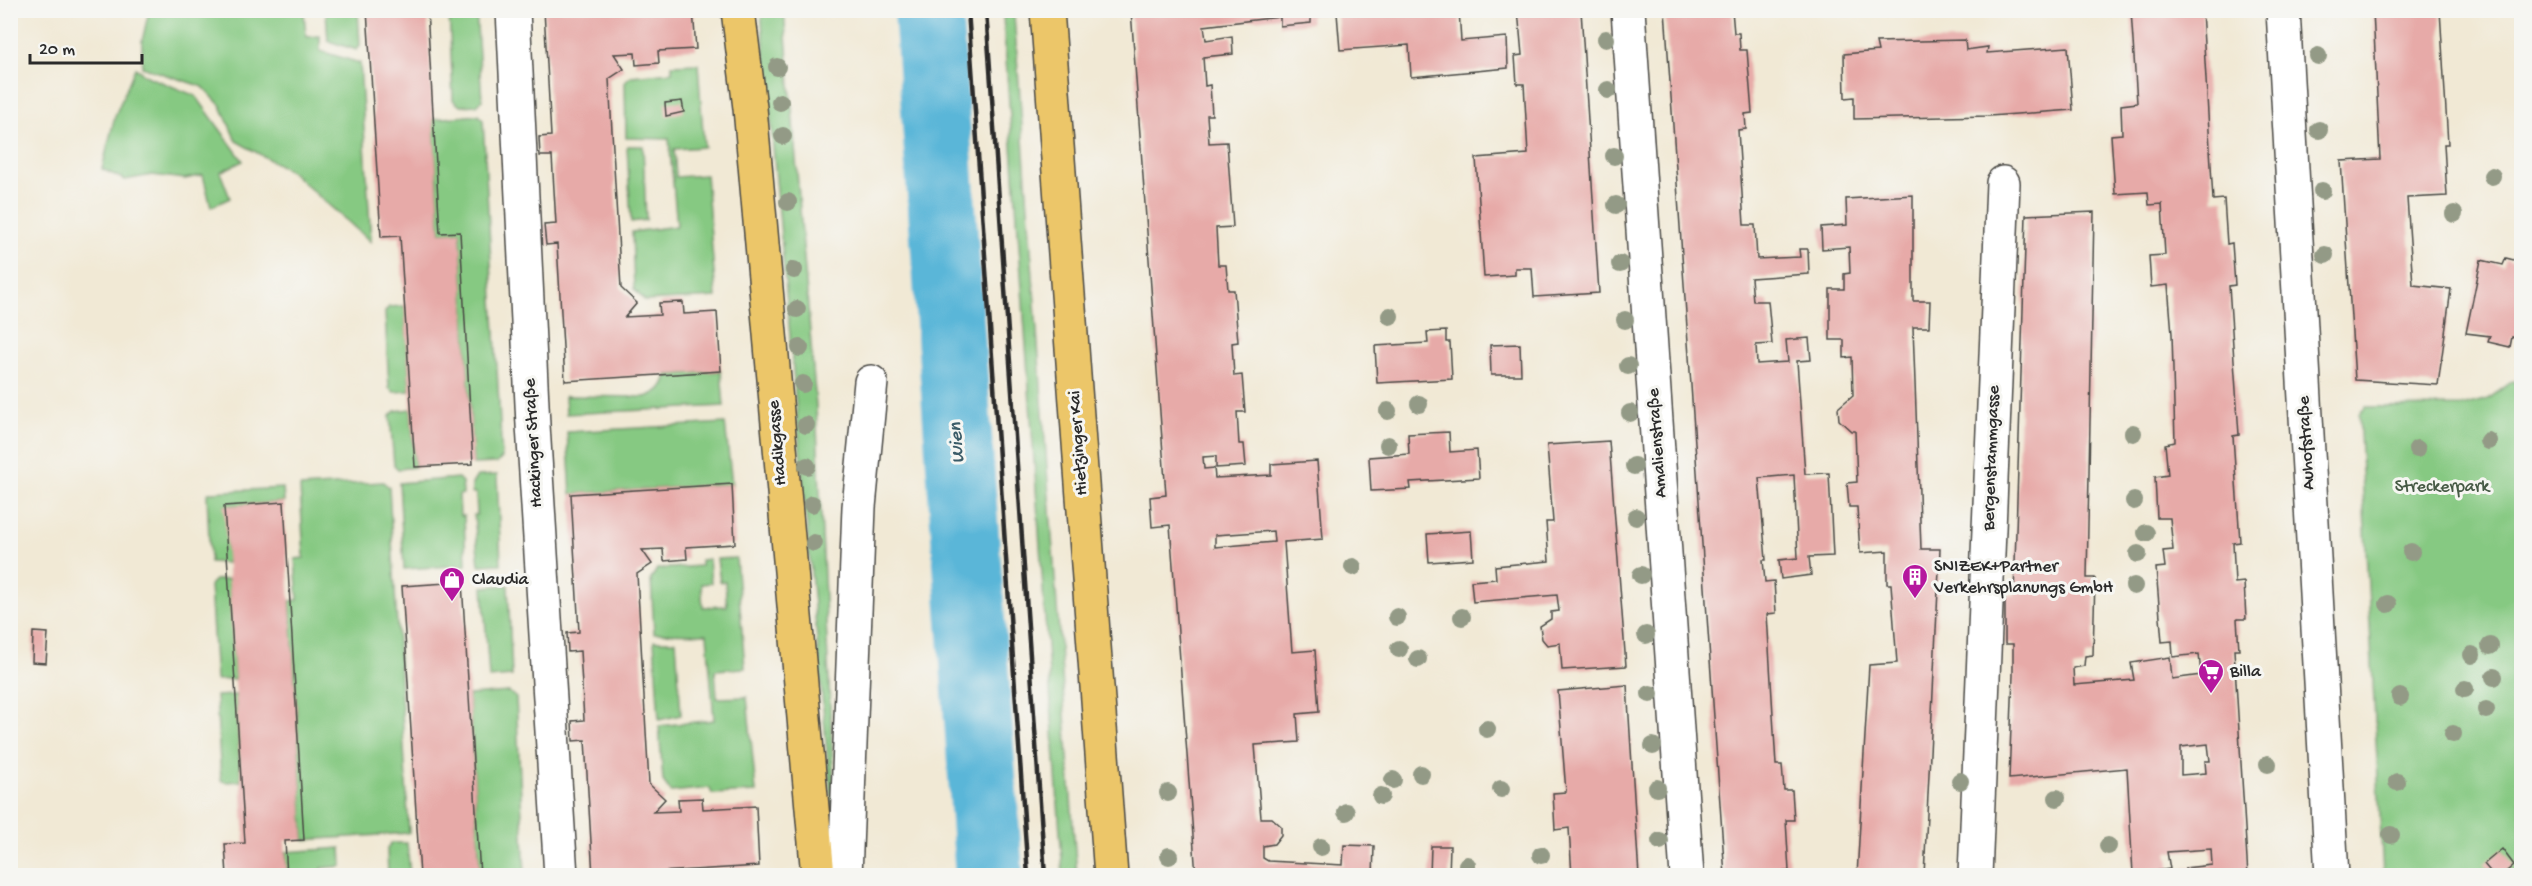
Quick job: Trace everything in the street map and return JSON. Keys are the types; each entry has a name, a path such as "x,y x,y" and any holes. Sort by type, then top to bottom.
{"main road":[{"name":"Hadikgasse","path":"738,10 750,108 818,876"},
{"name":"Hietzinger Kai","path":"1047,10 1111,876"}],"street":[{"name":"Hackinger Straße","path":"513,10 533,425 561,876"},
{"name":"Amalienstraße","path":"1628,10 1687,876"},
{"name":"Auhofstraße","path":"2283,10 2332,876"},
{"name":"Bergenstammgasse","path":"1975,876 2003,183"},
{"path":"845,876 859,507 871,382"}],"green space":[{"path":"149,11 304,11 306,37 320,36 320,51 360,63 371,242 290,171 236,141 221,106 203,87 142,67 142,41"},
{"path":"326,11 358,11 360,45 357,50 328,41"},
{"path":"449,11 476,11 482,100 477,105 460,106 453,100"},
{"path":"761,11 784,11 816,406 838,875"},
{"path":"1014,15 1077,875 1063,875 1003,17"},
{"path":"698,64 704,147 674,149 676,177 706,175 716,297 645,301 634,289 632,232 677,226 669,139 626,138 625,81 631,76 672,72 672,65"},
{"path":"135,68 149,77 196,96 243,161 220,172 230,198 211,207 203,175 185,179 152,175 125,180 102,169 115,116"},
{"path":"478,115 483,120 502,458 497,463 473,464 460,232 440,233 433,119"},
{"path":"627,146 643,146 646,220 631,222"},
{"path":"405,306 410,391 394,392 389,388 385,312 389,307"},
{"path":"721,371 724,406 566,414 565,396 645,397 660,389 667,375"},
{"name":"Streckerpark","path":"2513,381 2521,383 2521,875 2383,875 2359,414 2366,407 2462,406 2488,399"},
{"path":"411,409 415,467 398,469 394,465 390,416 395,411"},
{"path":"725,423 732,484 571,494 567,432"},
{"path":"497,475 501,564 479,565 474,515 477,515 476,493 472,493 472,484 477,476"},
{"path":"458,478 462,482 463,494 459,495 460,516 464,516 466,565 404,569 399,483"},
{"path":"383,482 389,487 409,833 304,840 290,601 298,600 295,559 304,558 300,487"},
{"path":"283,488 284,502 225,506 228,563 210,562 207,494"},
{"path":"736,558 745,668 715,670 717,698 747,697 756,792 712,794 710,788 671,792 663,781 659,726 714,720 707,634 654,633 651,579 657,569 701,566 701,560 709,559 711,583 701,584 703,607 727,606 725,582 720,582 717,559"},
{"path":"229,579 235,679 216,680 210,585 215,580"},
{"path":"508,585 512,676 489,678 483,587"},
{"path":"654,641 676,641 681,715 659,720"},
{"path":"509,692 516,698 525,875 480,875 469,695"},
{"path":"236,695 241,781 225,782 221,780 216,696"},
{"path":"391,843 407,843 410,875 388,875 387,848"},
{"path":"341,848 342,866 322,868 322,875 287,875 286,852"}],"building":[{"path":"367,10 427,10 440,233 460,232 473,464 415,467 400,236 381,237"},
{"path":"544,10 693,10 696,49 658,51 659,63 636,65 635,53 614,54 624,69 609,79 621,288 637,303 625,317 660,315 659,303 683,302 684,314 717,312 721,371 565,381 557,244 546,245 544,225 556,224 552,156 540,156 539,137 551,136"},
{"path":"1131,10 1459,10 1461,41 1507,37 1508,68 1411,77 1409,45 1340,50 1337,13 1311,15 1311,23 1280,26 1280,17 1204,26 1206,40 1232,36 1233,54 1203,57 1205,86 1210,85 1212,115 1207,115 1209,143 1227,142 1233,227 1216,228 1218,265 1226,265 1228,290 1234,290 1238,342 1232,343 1234,376 1242,375 1245,412 1237,412 1239,444 1244,444 1246,466 1216,468 1216,456 1203,457 1204,469 1214,468 1215,478 1271,475 1271,464 1317,461 1323,539 1284,542 1292,652 1315,650 1319,712 1297,714 1299,742 1255,745 1261,818 1272,818 1281,826 1281,835 1274,844 1263,846 1263,858 1268,861 1343,865 1344,845 1374,846 1373,876 1196,876 1170,525 1152,527 1150,497 1166,495","holes":["1273,531 1274,542 1215,547 1215,535"]},
{"path":"1518,10 1581,10 1599,293 1534,297 1532,268 1515,268 1515,275 1484,277 1476,158 1528,154 1524,84 1517,84 1515,56 1522,55"},
{"path":"1665,10 1732,10 1734,33 1739,33 1740,50 1747,50 1752,113 1745,114 1746,129 1738,130 1744,225 1755,225 1757,259 1800,257 1799,249 1808,249 1809,274 1751,278 1753,301 1768,301 1772,344 1756,345 1757,364 1788,362 1786,340 1809,338 1811,360 1797,361 1805,474 1829,473 1833,556 1809,557 1811,575 1781,579 1779,560 1798,558 1794,475 1759,478 1766,560 1763,560 1765,582 1774,581 1776,613 1767,614 1776,765 1782,765 1784,790 1792,790 1794,820 1786,820 1789,871 1767,873 1767,876 1725,876"},
{"path":"2131,10 2202,10 2213,200 2224,199 2227,244 2232,243 2235,285 2229,286 2239,435 2233,436 2240,542 2233,543 2235,583 2244,582 2246,619 2237,619 2239,650 2234,650 2248,876 2185,876 2185,868 2212,865 2211,849 2167,852 2170,869 2133,874 2127,768 2009,779 2013,644 2005,644 2005,595 2014,595 2026,215 2094,212 2087,578 2095,578 2093,655 2085,656 2084,666 2073,668 2074,685 2134,680 2131,663 2170,657 2172,679 2201,675 2199,654 2173,657 2172,641 2162,642 2156,568 2165,567 2163,551 2173,550 2170,518 2157,518 2155,477 2168,475 2165,444 2175,442 2172,334 2168,285 2151,287 2149,256 2165,255 2162,204 2149,205 2148,192 2115,194 2111,135 2122,134 2121,105 2137,103","holes":["2208,744 2210,761 2205,761 2206,773 2181,775 2181,747"]},
{"path":"2373,10 2440,10 2448,144 2444,144 2447,196 2407,198 2413,285 2451,289 2438,385 2355,380 2341,161 2380,159"},
{"path":"1965,40 1966,50 1988,47 1987,53 2068,47 2073,110 1989,116 1854,119 1854,97 1845,98 1844,54 1878,51 1876,42"},
{"path":"682,101 684,112 666,116 665,103"},
{"path":"1913,195 1913,301 1930,301 1929,327 1913,327 1921,549 1940,549 1924,876 1857,876 1869,665 1897,663 1891,584 1887,584 1887,551 1860,553 1857,507 1849,507 1847,483 1857,482 1855,431 1851,431 1839,420 1838,408 1853,395 1852,357 1844,358 1844,340 1830,340 1830,289 1844,289 1844,274 1850,273 1849,247 1822,249 1821,227 1847,225 1846,199"},
{"path":"2506,258 2522,262 2522,339 2512,337 2510,347 2488,342 2490,336 2466,333 2481,260 2503,265"},
{"path":"1446,331 1446,342 1450,342 1452,379 1377,383 1375,346 1428,343 1427,332"},
{"path":"1520,344 1521,375 1491,375 1490,345"},
{"path":"1449,432 1450,452 1477,450 1479,478 1410,482 1411,489 1371,491 1369,457 1409,454 1408,434"},
{"path":"1609,441 1626,666 1562,670 1560,643 1547,645 1542,639 1540,626 1551,619 1551,612 1559,611 1557,595 1473,602 1471,581 1496,579 1495,566 1549,561 1546,522 1553,522 1547,445"},
{"path":"732,484 735,544 686,547 687,559 664,561 663,549 642,550 652,564 637,574 649,784 665,799 653,812 679,811 678,799 702,798 703,809 756,806 759,866 593,876 585,740 573,741 572,721 584,720 580,651 568,652 567,633 579,632 571,494"},
{"path":"284,502 304,840 285,841 287,876 227,876 225,844 245,843 224,506"},
{"path":"1471,531 1473,559 1429,562 1427,534"},
{"path":"462,582 480,876 420,876 402,586"},
{"path":"33,632 48,633 46,663 32,662"},
{"path":"1627,685 1639,876 1572,876 1569,828 1555,830 1553,793 1566,792 1558,691"},
{"path":"1431,846 1450,846 1449,876 1430,876"},
{"path":"2502,849 2514,865 2501,876 2494,876 2484,864"}],"waterway":[{"name":"Wien","path":"928,10 989,876"}],"railway":[{"path":"968,10 1028,876"},
{"path":"986,10 1045,876"}],"place":[{"name":"SNIZEK+Partner Verkehrsplanungs GmbH","path":"1915,600"},
{"name":"Claudia","path":"452,603"},
{"name":"Billa","path":"2211,695"}]}
